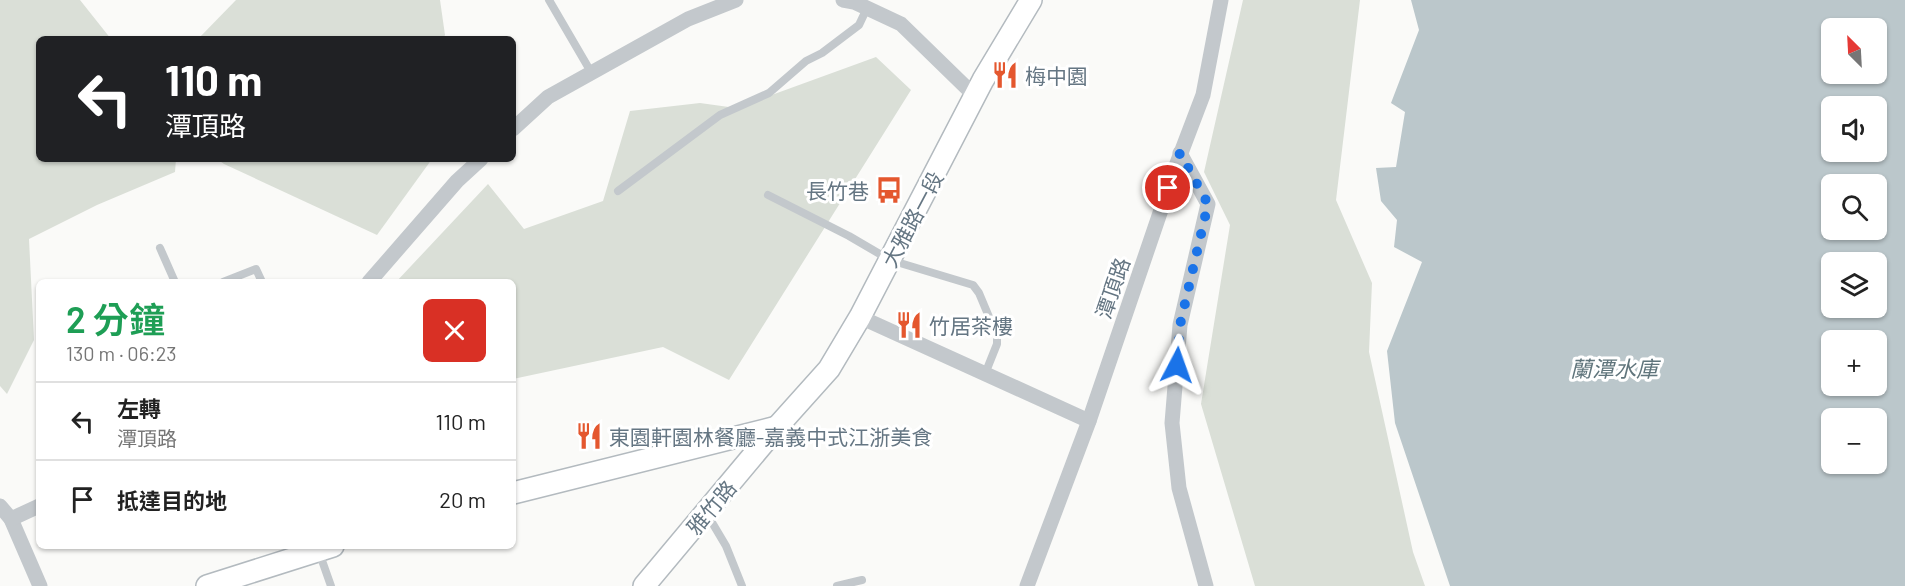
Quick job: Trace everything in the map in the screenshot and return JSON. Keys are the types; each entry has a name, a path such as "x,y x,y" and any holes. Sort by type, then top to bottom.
{"main road":[{"name":"大雅路一段","path":"777,428 829,369 860,317 983,80 1031,0"},
{"path":"516,492 777,428"},
{"name":"雅竹路","path":"644,586 777,428"},
{"path":"208,586 323,549"}],"street":[{"path":"843,0 901,24 976,97"},
{"name":"潭頂路","path":"1027,586 1089,421 1180,153 1203,95 1221,0"},
{"path":"516,126 548,97 688,19 729,1"},
{"path":"1180,153 1208,204 1180,325 1172,423 1179,488 1206,586"},
{"path":"372,279 457,181 478,162"},
{"path":"860,317 1089,421"},
{"path":"0,506 11,519 40,586"},
{"path":"11,519 36,507"}],"lane":[{"path":"549,0 591,72"},
{"path":"618,191 720,115 769,93 806,61 822,53 859,25 867,8"},
{"path":"768,195 849,236 890,260 973,285 979,293 997,336 997,344 985,374"},
{"path":"160,248 174,279"},
{"path":"230,279 256,268 261,279"},
{"path":"706,513 726,546 742,586"},
{"path":"326,549 331,586"},
{"path":"837,586 862,580"}],"shaded area":[{"path":"0,0 80,0 109,36 36,36 36,162 176,162 175,172 97,205 29,239 34,340 7,394 0,386"},
{"path":"236,0 440,0 445,35 444,36 201,36"},
{"path":"1243,0 1360,0 1336,200 1372,283 1369,352 1413,552 1425,586 1255,586 1201,404 1230,225 1204,172"},
{"path":"876,57 911,90 729,380 663,347 516,378 516,279 399,279 488,184 524,229 603,201 630,111 700,103 736,108"},
{"path":"221,162 430,162 377,235"}],"water":[{"name":"蘭潭水庫","path":"1411,0 1905,0 1905,586 1450,586 1395,423 1387,351 1422,262 1394,247 1397,220 1381,201 1376,168 1396,167 1405,112 1391,103 1419,30"}],"place":[{"name":"梅中園","path":"1005,75"},
{"name":"長竹巷","path":"889,190"},
{"name":"竹居茶樓","path":"909,325"},
{"name":"東園軒園林餐廳-嘉義中式江浙美食","path":"589,436"}],"route":[{"path":"1168,188 1180,153 1208,204 1180,325 1177,365"}]}
